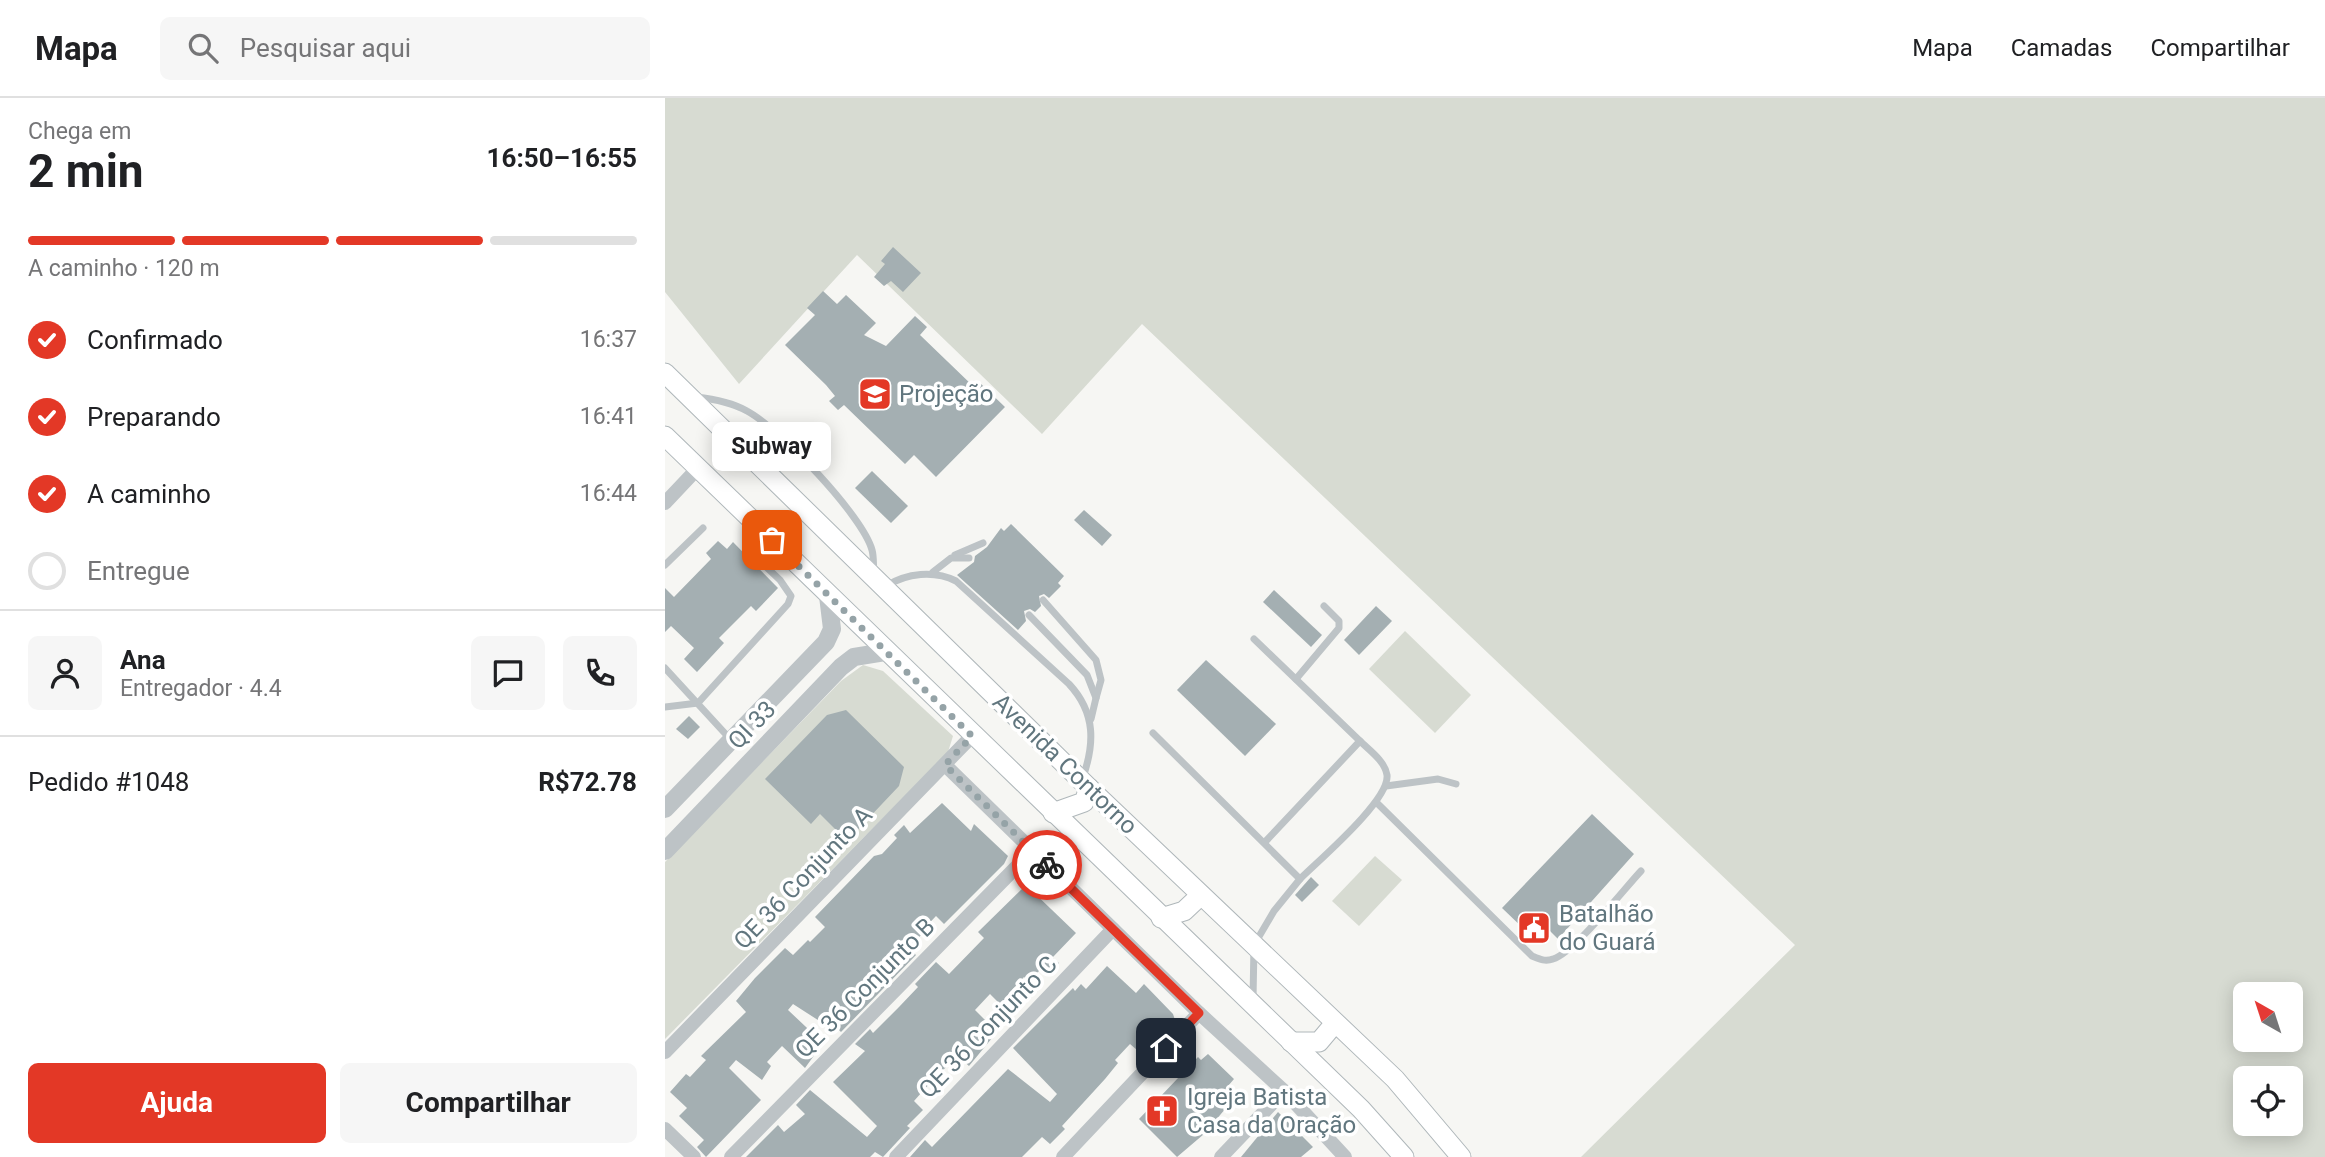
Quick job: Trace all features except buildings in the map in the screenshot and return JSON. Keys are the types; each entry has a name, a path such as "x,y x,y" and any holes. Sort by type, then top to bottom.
{"main road":[{"name":"Avenida Contorno","path":"665,373 879,584 1395,1079 1461,1157"},
{"name":"Avenida Contorno","path":"665,436 885,652 1361,1109 1404,1157"},
{"path":"1053,813 1084,802 1086,784"},
{"path":"1161,918 1184,911 1201,895"},
{"path":"1291,1042 1319,1042 1335,1023"}],"street":[{"path":"667,497 698,468"},
{"name":"QI 33","path":"665,809 757,717 830,636 832,629 828,596"},
{"name":"QI 33","path":"665,851 849,660 863,654 885,652"},
{"path":"757,717 775,736"},
{"name":"QE 36 Conjunto A","path":"665,1052 972,736"},
{"path":"945,765 1199,1013 1284,1091 1345,1157"},
{"name":"QE 36 Conjunto B","path":"731,1157 1032,851"},
{"name":"QE 36 Conjunto C","path":"896,1157 1114,929"},
{"path":"1063,1157 1199,1013"},
{"path":"1221,1157 1284,1091"},
{"path":"667,1135 694,1157"}],"lane":[{"path":"688,396 725,402 746,410 787,442 856,520 872,550 879,584 933,572 951,558 983,543"},
{"path":"665,707 698,703 781,613 791,596 780,580 760,561 751,529 737,507"},
{"path":"665,565 703,528"},
{"path":"951,558 969,558"},
{"path":"933,572 948,577 965,588 1057,673 1078,694 1090,719"},
{"path":"1043,600 1096,660 1101,680 1090,719 1091,752 1086,784"},
{"path":"1296,679 1339,628 1339,621 1324,606"},
{"path":"1029,615 1081,666 1096,698"},
{"path":"1253,1007 1254,944 1273,911 1300,879 1376,802 1385,786 1387,774 1381,761 1254,639"},
{"path":"665,668 732,741"},
{"path":"1153,733 1300,879"},
{"path":"1265,842 1360,741"},
{"path":"1385,786 1438,779 1456,784"},
{"path":"1376,802 1532,956 1543,960 1552,960 1570,947 1641,871"}],"shaded area":[{"path":"665,98 2325,98 2325,1157 1581,1157 1795,945 1142,324 1042,434 857,255 739,384 665,292"},
{"path":"1405,631 1471,695 1435,733 1369,669"},
{"path":"863,665 883,671 953,736 948,752 665,1039 665,862 841,681"},
{"path":"1375,856 1402,880 1359,926 1332,901"}],"way so far":[{"path":"772,540 972,736 945,765 1047,865"}],"place":[{"name":"Projeção","path":"875,394"},
{"name":"Subway","path":"772,540"},
{"name":"Batalhão do Guará","path":"1534,928"},
{"name":"Igreja Batista Casa da Oração","path":"1162,1111"}],"route":[{"path":"1047,865 1199,1013 1166,1048"}]}
